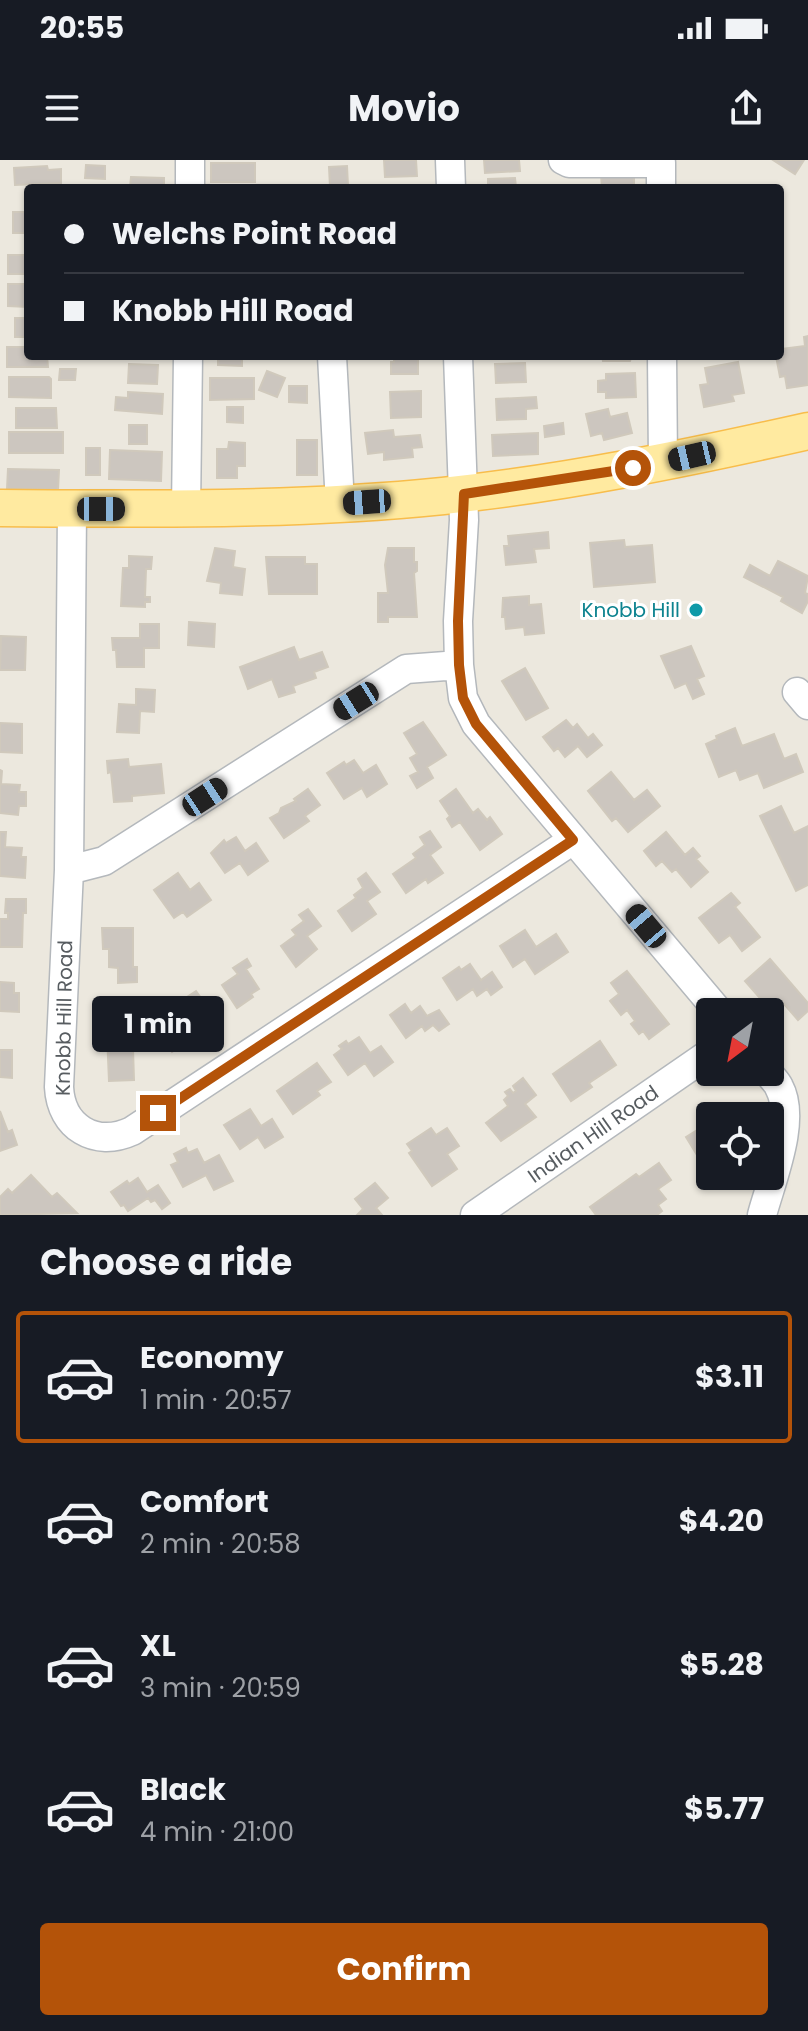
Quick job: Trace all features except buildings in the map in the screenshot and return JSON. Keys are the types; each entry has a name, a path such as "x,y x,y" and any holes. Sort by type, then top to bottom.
{"main road":[{"path":"0,508 186,509 340,504 464,494 663,463 808,431"}],"street":[{"path":"190,160 190,184"},
{"path":"450,160 451,184"},
{"path":"563,160 569,163 661,163 661,184"},
{"path":"186,509 188,360"},
{"path":"332,360 340,504"},
{"path":"458,360 464,494 458,621 463,698 476,724 707,998"},
{"path":"662,360 663,463"},
{"name":"Knobb Hill Road","path":"72,509 69,870 60,1101 64,1113 82,1130 92,1135 112,1137 132,1131 573,840"},
{"path":"69,870 104,861 406,669 459,665"},
{"name":"Indian Hill Road","path":"475,1215 696,1063"},
{"path":"762,1215 784,1135 786,1110 779,1086"}],"place":[{"name":"Knobb Hill","path":"696,610"}],"route":[{"path":"158,1113 573,840 476,724 463,698 458,621 464,494 633,468"}]}
